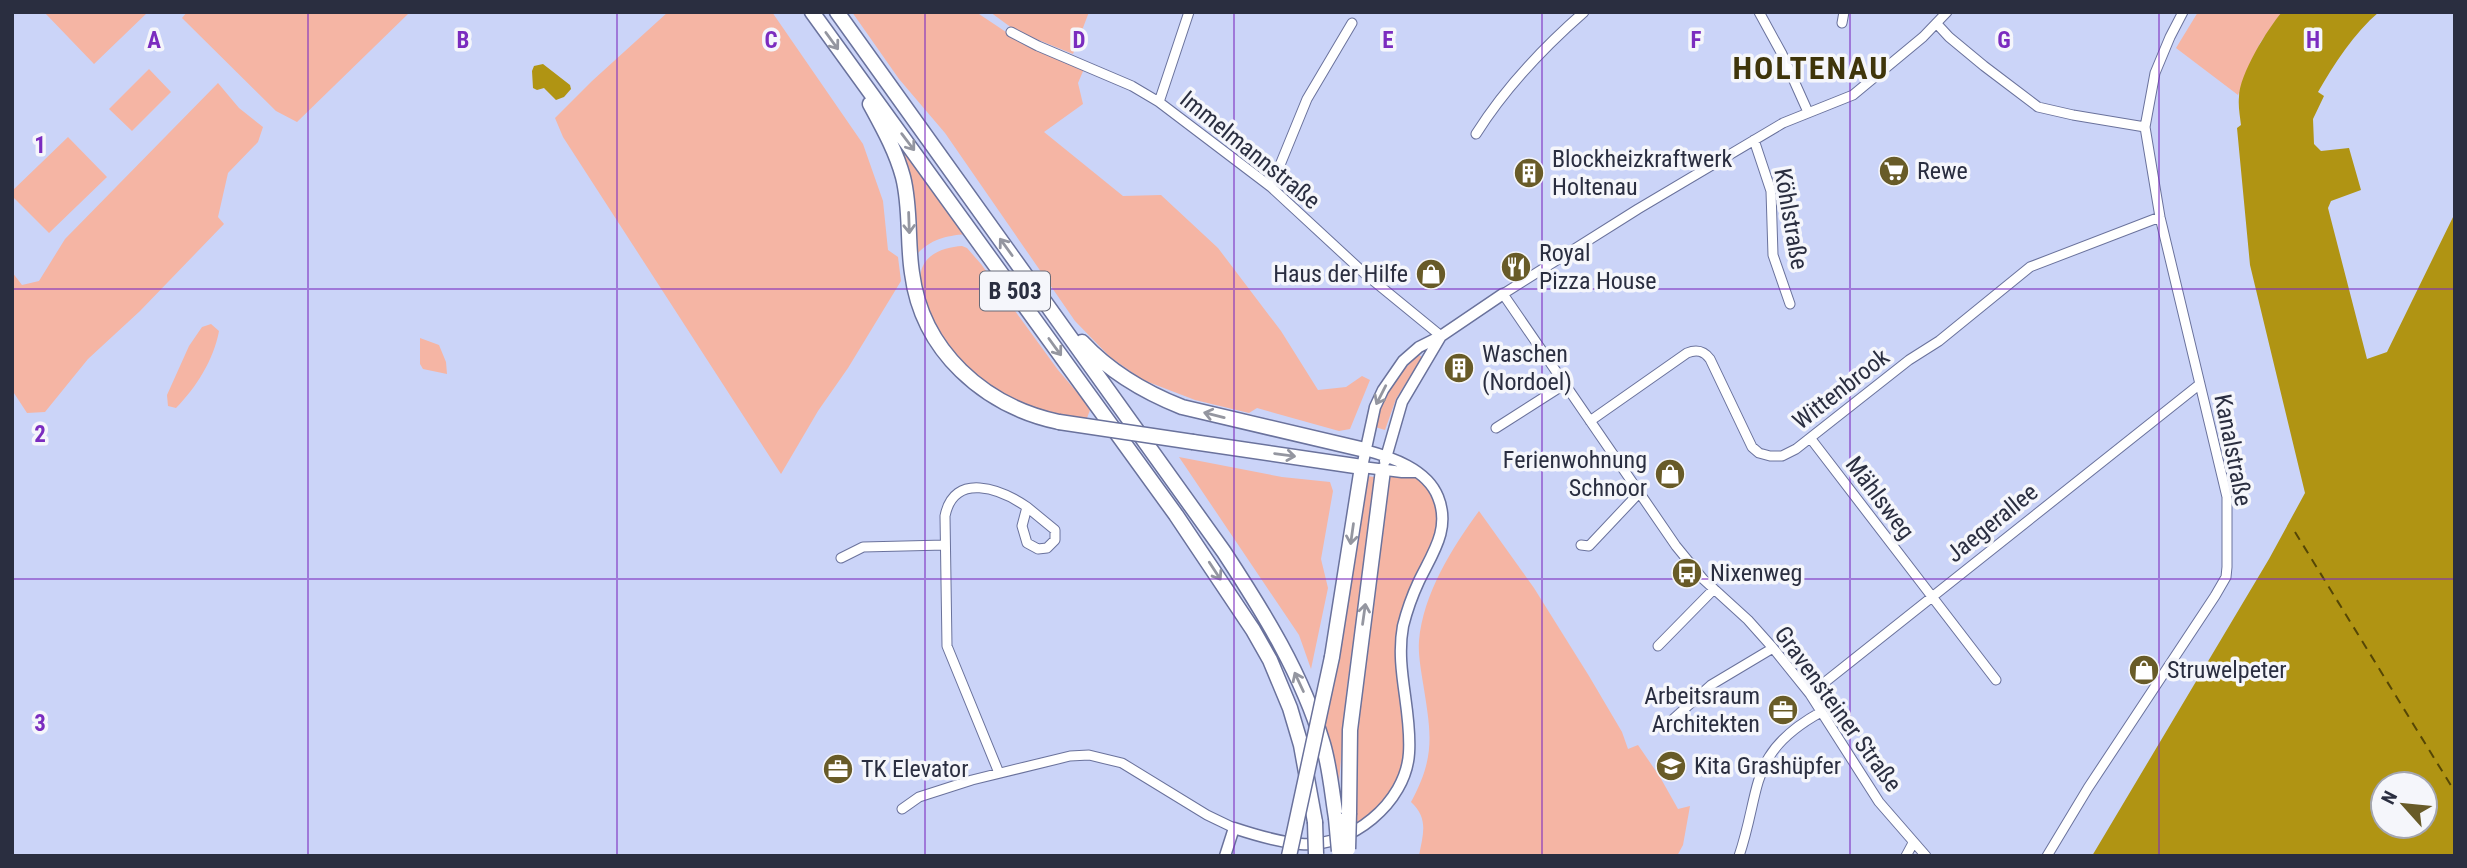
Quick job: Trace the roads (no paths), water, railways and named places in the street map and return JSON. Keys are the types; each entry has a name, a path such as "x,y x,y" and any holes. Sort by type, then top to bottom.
{"highway":[{"name":"B 503","path":"812,12 1183,524 1253,630 1270,660 1290,708 1303,756 1315,822 1316,855"},
{"name":"B 503","path":"837,12 1224,552 1269,622 1305,695 1322,742 1343,816 1343,853"},
{"path":"852,69 897,155 908,202 912,273 920,308 933,335 961,372 990,396 1024,413 1059,422 1362,467 1332,657 1289,856"},
{"path":"1045,303 1114,372 1153,395 1206,413 1365,450"},
{"path":"1343,816 1350,730 1385,463"}],"street":[{"path":"1159,102 1189,12"},
{"path":"1476,134 1493,107 1553,41 1584,12"},
{"path":"1759,12 1782,54 1808,112"},
{"path":"1842,23 1844,12"},
{"path":"1385,463 1362,467 1375,407 1393,375 1413,352 1643,206 1754,140 1861,89 1937,24 1947,12"},
{"name":"Kanalstraße","path":"2047,856 2226,577 2227,497 2160,217 2145,127 2155,73 2183,12"},
{"path":"1271,187 1307,99 1352,23"},
{"path":"1937,24 1984,66 2038,107 2145,127"},
{"name":"Immelmannstraße","path":"1011,32 1132,86 1159,102 1271,187 1364,274 1441,336"},
{"name":"Köhlstraße","path":"1754,140 1772,191 1773,255 1790,304"},
{"name":"Wittenbrook","path":"1590,421 1687,353 1697,351 1710,359 1742,429 1755,450 1764,455 1782,456 1811,439 2030,267 2160,217"},
{"name":"Gravensteiner Straße","path":"1503,295 1638,494 1692,567 1748,620 1773,648 1810,694 1879,802 1926,856"},
{"path":"1385,463 1402,402 1441,336"},
{"path":"1496,428 1565,384"},
{"name":"Jaegerallee","path":"1810,694 2200,384"},
{"name":"Mählsweg","path":"1811,439 1996,680"},
{"path":"902,809 919,797 1070,756 1089,755 1109,759 1136,771 1207,815 1234,828 1262,836 1302,845 1327,841 1356,831 1371,820 1394,797 1409,756 1401,676 1401,640 1407,609 1435,553 1442,529 1442,506 1435,490 1424,477 1385,463 1365,450"},
{"path":"999,774 947,646 944,545 946,509 954,495 962,490 998,491 1008,494 1027,507 1055,530 1055,540 1047,548 1038,549 1025,539 1022,521 1027,507"},
{"path":"1581,545 1589,546 1638,494"},
{"path":"841,558 863,547 944,545"},
{"path":"1658,646 1714,589"},
{"path":"1671,721 1711,685 1773,648"},
{"path":"1739,856 1757,781 1766,762 1786,736 1821,712"},
{"path":"1225,856 1234,828"},
{"path":"1906,856 1913,843"}],"place":[{"name":"Rewe","path":"1894,171"},
{"name":"Blockheizkraftwerk Holtenau","path":"1529,173"},
{"name":"Royal Pizza House","path":"1516,267"},
{"name":"Haus der Hilfe","path":"1431,274"},
{"name":"Waschen (Nordoel)","path":"1459,368"},
{"name":"Ferienwohnung Schnoor","path":"1670,474"},
{"name":"Nixenweg","path":"1687,573"},
{"name":"Struwelpeter","path":"2144,670"},
{"name":"Arbeitsraum Architekten","path":"1783,710"},
{"name":"Kita Grashüpfer","path":"1671,766"},
{"name":"TK Elevator","path":"838,769"}],"district":[{"name":"HOLTENAU","path":"1811,68"}]}
